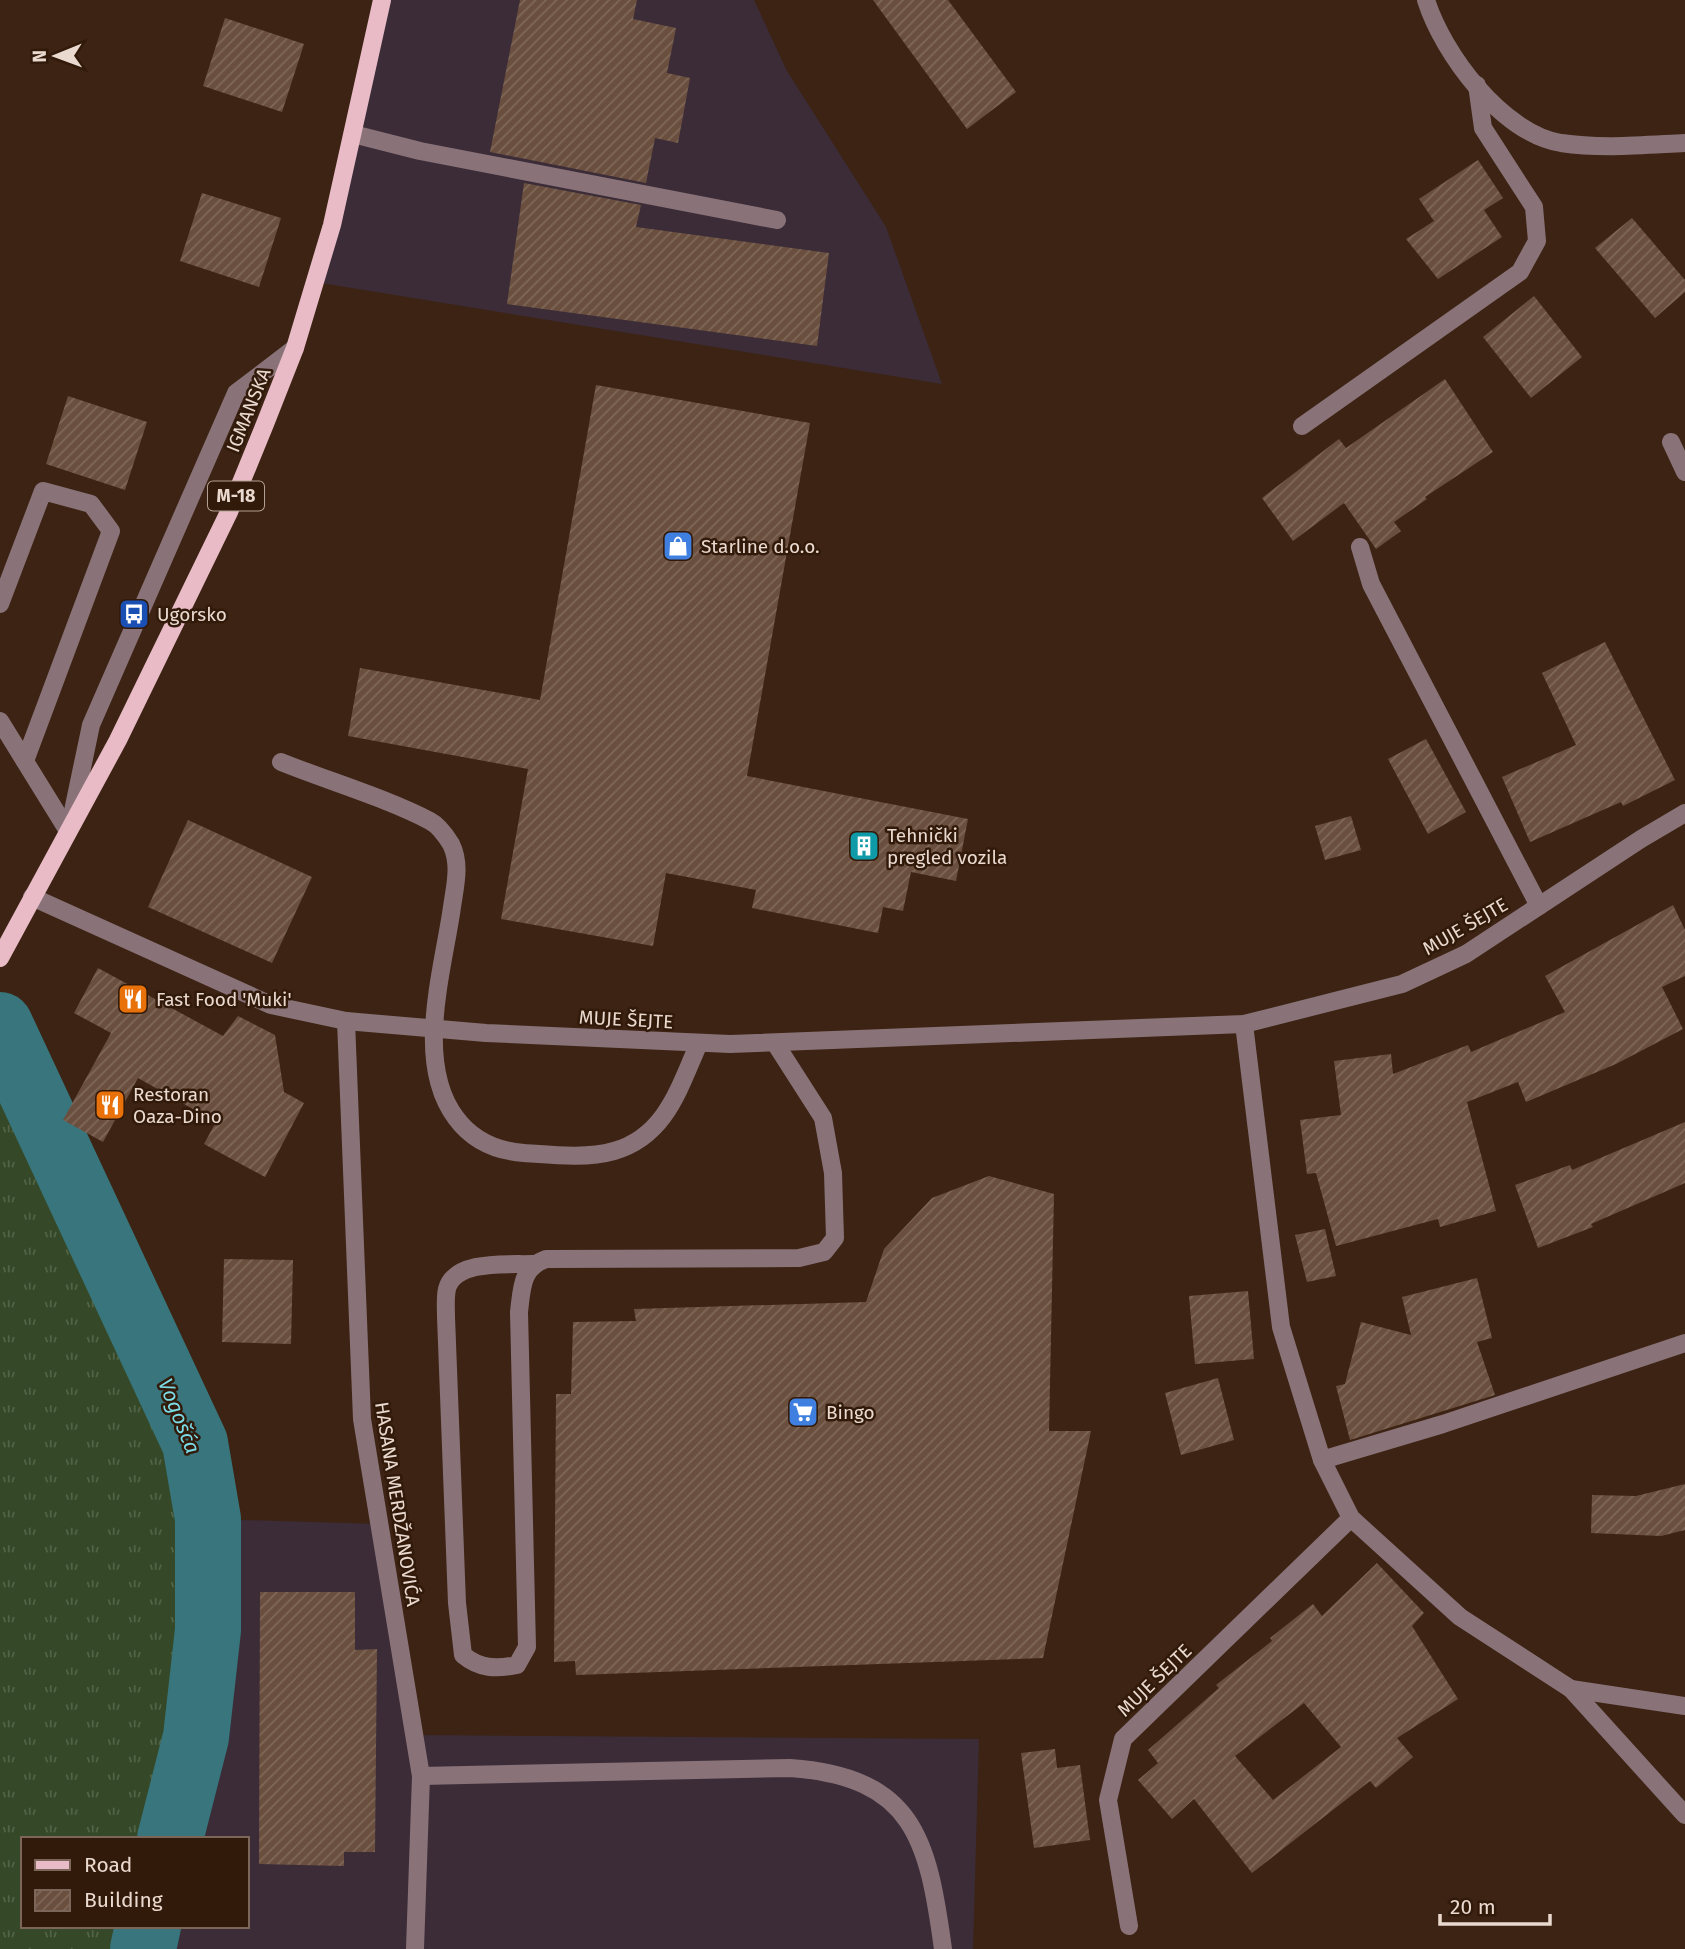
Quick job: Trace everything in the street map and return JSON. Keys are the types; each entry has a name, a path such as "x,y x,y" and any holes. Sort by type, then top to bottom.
{"main road":[{"name":"IGMANSKA","path":"0,958 118,740 229,512 295,348 332,225 383,0"}],"street":[{"path":"1426,0 1434,23 1477,85 1512,123 1559,143 1613,146 1685,143"},
{"path":"1302,426 1520,272 1536,241 1534,207 1483,128 1477,85"},
{"path":"353,134 420,152 777,220"},
{"path":"68,831 91,725 236,393 295,348"},
{"path":"1671,442 1685,472"},
{"path":"0,604 43,491 91,504 111,531 25,761"},
{"path":"1360,547 1371,584 1539,906"},
{"path":"0,721 68,831"},
{"path":"281,762 432,821 450,844 457,876 434,1029 438,1083 459,1122 493,1148 553,1155 604,1153 636,1143 668,1110 699,1043"},
{"name":"MUJE ŠEJTE","path":"32,897 271,1005 346,1021 434,1029 699,1043 775,1043 1244,1024 1402,984 1466,954 1685,813"},
{"name":"HASANA MERDŽANOVIĆA","path":"346,1021 362,1419 421,1776 415,1949"},
{"path":"1244,1024 1281,1327 1322,1460 1351,1518 1460,1617 1571,1689 1685,1815"},
{"path":"533,1264 523,1278 519,1312 527,1647 517,1665 497,1668 476,1665 463,1655 461,1642 454,1535 447,1288 457,1275 475,1268 533,1264 546,1259 799,1258 824,1252 835,1238 833,1172 823,1118 775,1043"},
{"path":"1322,1460 1443,1424 1685,1343"},
{"name":"MUJE ŠEJTE","path":"1129,1926 1108,1800 1123,1739 1351,1518"},
{"path":"1571,1689 1685,1706"},
{"path":"421,1776 790,1768 829,1771 867,1784 898,1806 919,1838 943,1949"}],"shaded area":[{"path":"377,0 754,0 787,71 886,227 942,384 315,282"},
{"path":"208,1519 379,1524 414,1735 979,1739 973,1949 143,1949 148,1928 248,1928 248,1837 171,1837 196,1737 208,1630"}],"green space":[{"path":"0,1025 195,1443 208,1519 208,1630 196,1737 171,1837 21,1837 21,1928 148,1928 143,1949 0,1949"}],"building":[{"path":"520,0 637,0 633,19 676,28 667,73 690,78 678,143 655,138 646,183 490,152"},
{"path":"873,0 948,0 1016,92 967,129"},
{"path":"225,18 304,44 282,112 203,86"},
{"path":"1478,160 1503,198 1484,210 1502,237 1438,279 1406,239 1434,221 1419,199"},
{"path":"524,183 641,205 636,227 829,253 817,346 507,304"},
{"path":"202,193 281,218 259,287 180,261"},
{"path":"1632,218 1685,280 1685,292 1655,318 1595,248"},
{"path":"1534,296 1582,357 1531,398 1483,337"},
{"path":"1445,379 1493,452 1425,497 1427,499 1394,522 1401,531 1376,549 1344,503 1293,541 1262,498 1339,439 1346,448"},
{"name":"Starline d.o.o.","path":"596,385 810,423 747,776 968,819 956,881 911,872 903,911 883,907 878,933 752,908 756,890 666,873 653,946 501,919 528,769 348,736 360,668 540,700"},
{"path":"68,396 147,422 125,490 46,464"},
{"path":"1605,642 1675,780 1623,806 1621,802 1530,842 1502,777 1576,745 1542,673"},
{"path":"1426,739 1466,812 1428,834 1388,759"},
{"path":"1351,816 1361,850 1325,860 1315,826"},
{"path":"188,820 312,877 272,963 148,907"},
{"path":"1673,905 1685,930 1685,976 1662,987 1683,1029 1616,1064 1526,1102 1518,1082 1467,1102 1496,1211 1440,1227 1438,1219 1336,1246 1316,1173 1307,1174 1300,1120 1341,1115 1334,1061 1391,1054 1393,1074 1468,1045 1471,1052 1565,1012 1545,976"},
{"path":"98,968 223,1036 238,1016 275,1035 284,1092 304,1103 265,1177 204,1144 216,1122 138,1078 103,1142 63,1120 111,1033 74,1013"},
{"path":"1685,1122 1685,1183 1591,1224 1593,1227 1538,1248 1515,1185 1570,1165 1572,1170"},
{"name":"Bingo","path":"989,1176 1054,1194 1049,1431 1091,1431 1043,1658 576,1675 575,1661 554,1662 556,1394 571,1394 573,1322 636,1321 634,1309 866,1302 884,1249 932,1198"},
{"path":"1325,1229 1336,1276 1307,1282 1295,1235"},
{"path":"224,1259 293,1260 291,1344 222,1342"},
{"path":"1477,1278 1492,1338 1477,1342 1495,1395 1350,1440 1336,1386 1345,1384 1361,1322 1411,1335 1402,1297"},
{"path":"1248,1291 1254,1359 1195,1364 1189,1296"},
{"path":"1218,1378 1234,1440 1181,1455 1165,1393"},
{"path":"1685,1484 1685,1530 1661,1536 1591,1533 1592,1495 1636,1496"},
{"path":"1377,1563 1424,1613 1412,1626 1458,1699 1397,1738 1413,1757 1376,1788 1370,1781 1252,1873 1194,1799 1172,1819 1138,1780 1158,1763 1148,1750 1219,1688 1216,1685 1272,1641 1270,1638 1313,1604 1322,1616","holes":["1304,1703 1341,1747 1273,1800 1235,1756"]},
{"path":"260,1592 355,1592 355,1650 377,1649 375,1852 344,1852 344,1866 259,1864"},
{"path":"1055,1749 1057,1768 1080,1765 1090,1840 1034,1848 1021,1753"}],"waterway":[{"name":"Vogošća","path":"0,1025 195,1443 208,1519 208,1630 196,1737 171,1837"},
{"name":"Vogošća","path":"143,1949 148,1928"}],"place":[{"name":"Starline d.o.o.","path":"678,546"},
{"name":"Ugorsko","path":"134,614"},
{"name":"Tehnički pregled vozila","path":"864,846"},
{"name":"Fast Food 'Muki'","path":"133,999"},
{"name":"Restoran Oaza-Dino","path":"110,1105"},
{"name":"Bingo","path":"803,1412"}]}
